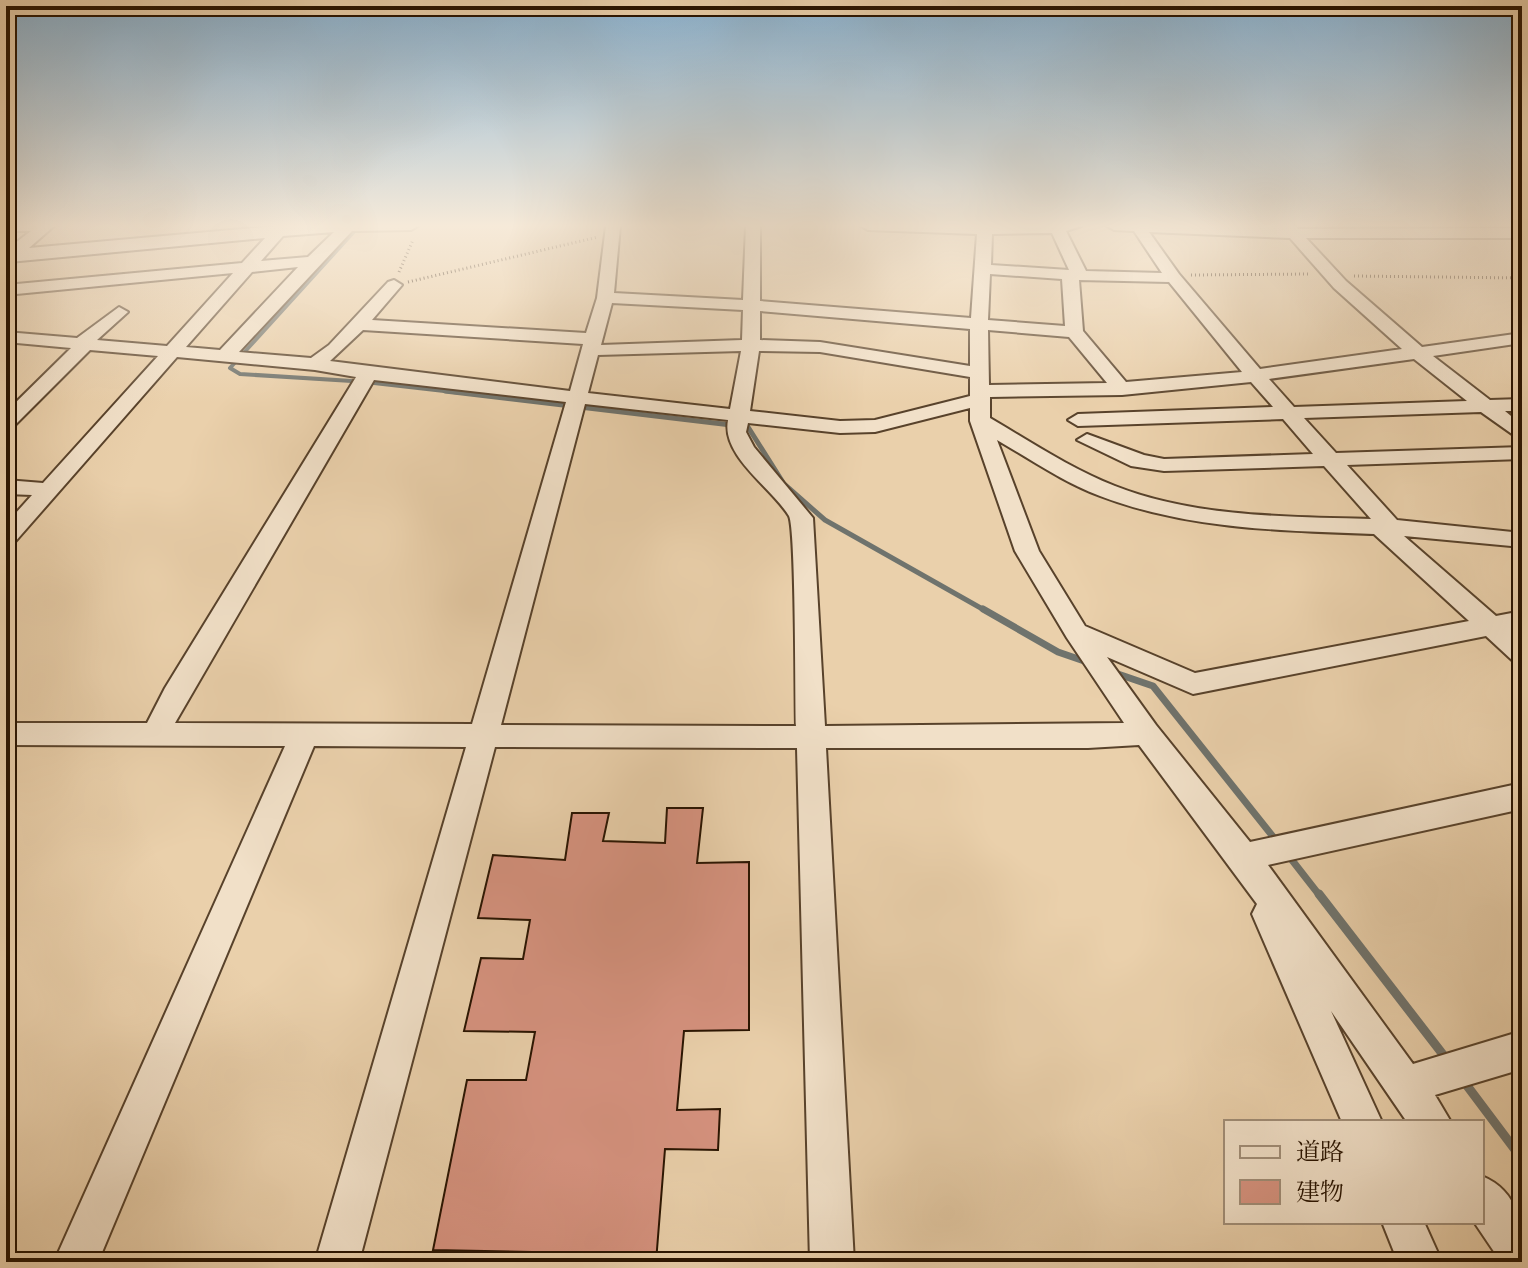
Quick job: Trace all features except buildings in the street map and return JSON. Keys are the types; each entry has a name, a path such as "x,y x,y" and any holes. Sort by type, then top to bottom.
{"street":[{"path":"6,290 59,285"},
{"path":"6,538 230,285"},
{"path":"233,358 293,285"},
{"path":"315,364 394,285"},
{"path":"337,1262 606,285"},
{"path":"751,285 751,345 738,423 745,449 802,518 832,1262"},
{"path":"980,285 980,396 1027,551 1084,643 1146,733 1440,1074"},
{"path":"1075,285 1074,332 1122,389"},
{"path":"1180,285 1331,459 1385,527 1522,654"},
{"path":"1339,285 1522,435"},
{"path":"605,298 750,305 1074,332"},
{"path":"6,423 119,312"},
{"path":"358,324 690,350 751,345 820,347 980,396 1109,492 1176,509 1265,523 1385,527 1522,540"},
{"path":"6,337 315,364 576,404 738,423 840,427 875,426 980,396 1122,389 1255,375 1421,355 1522,338"},
{"path":"156,734 175,695 368,374"},
{"path":"1070,392 1082,430 1109,492"},
{"path":"1082,430 1289,411 1522,405"},
{"path":"1082,430 1139,461 1164,465 1522,453"},
{"path":"6,487 48,490"},
{"path":"1084,643 1193,684 1522,620"},
{"path":"6,734 1088,737 1146,733"},
{"path":"76,1262 304,735"},
{"path":"1252,855 1522,796"},
{"path":"1252,855 1361,1120"},
{"path":"1440,1074 1522,1050"},
{"path":"1431,1120 1440,1074"},
{"path":"1484,1200 1522,1256"},
{"path":"1404,1224 1420,1262"}],"waterway":[{"path":"305,285 230,368 240,374 352,381"},
{"path":"374,383 458,393"},
{"path":"445,391 458,393"},
{"path":"458,393 748,427 784,484 825,520 986,611"},
{"path":"983,609 1058,652 1090,663"},
{"path":"1115,673 1153,686 1278,843"},
{"path":"1288,855 1320,896"},
{"path":"1319,894 1448,1061"},
{"path":"1462,1079 1522,1159"}]}
